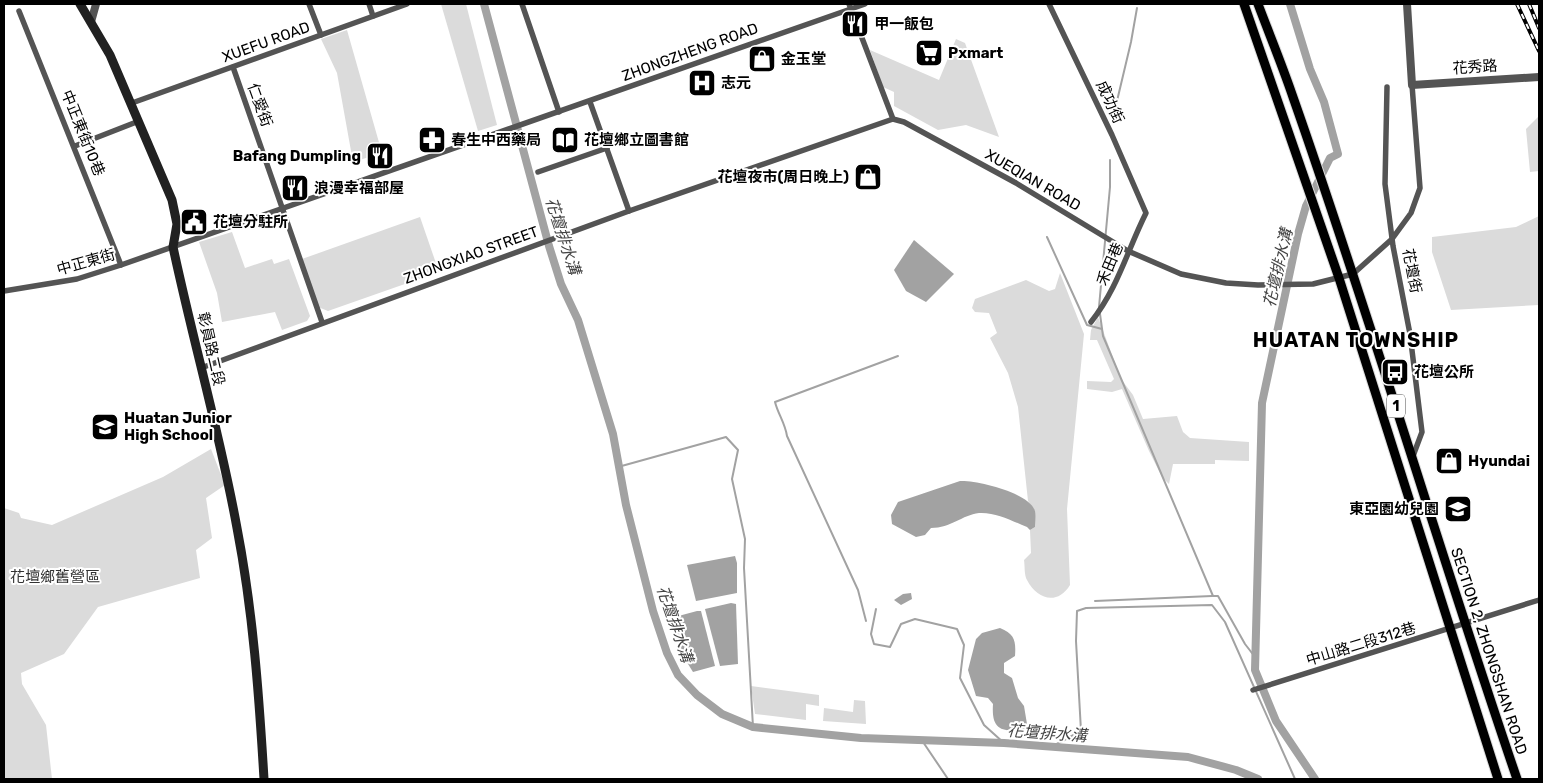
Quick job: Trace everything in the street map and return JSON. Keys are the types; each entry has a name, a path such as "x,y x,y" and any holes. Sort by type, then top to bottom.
{"main road":[{"name":"彰員路二段","path":"80,4 110,55 172,200 177,224 173,247 233,509 250,602 264,779"},
{"name":"SECTION 2, ZHONGSHAN ROAD","path":"1244,4 1458,628 1517,779"},
{"name":"SECTION 2, ZHONGSHAN ROAD","path":"1258,4 1316,163 1413,456 1498,779"}],"street":[{"path":"91,22 96,4"},
{"path":"309,4 321,35"},
{"path":"369,4 373,16"},
{"name":"XUEFU ROAD","path":"132,103 407,4"},
{"path":"522,4 559,112"},
{"name":"ZHONGZHENG ROAD","path":"282,208 590,102 850,6 865,4"},
{"name":"成功街","path":"1048,4 1112,135 1146,213"},
{"path":"1339,278 1353,274 1392,239 1411,213 1420,188 1406,4"},
{"path":"850,6 893,119"},
{"name":"中正東街10巷","path":"19,11 76,146 121,265"},
{"name":"仁愛街","path":"234,67 322,322"},
{"name":"花秀路","path":"1412,85 1539,77"},
{"name":"花壇街","path":"1388,87 1386,184 1392,239 1410,334 1422,432 1413,456"},
{"path":"590,102 629,211"},
{"name":"ZHONGXIAO STREET","path":"201,368 322,322 629,211 893,119"},
{"name":"XUEQIAN ROAD","path":"893,119 904,122 1016,183 1128,251 1181,274 1226,283 1280,285 1313,284 1339,278"},
{"path":"76,146 139,121"},
{"path":"538,172 607,148"},
{"path":"173,247 282,208"},
{"name":"禾田巷","path":"1092,322 1105,305 1122,274 1128,251 1146,213"},
{"name":"中正東街","path":"4,291 77,279 173,247"},
{"name":"中山路二段312巷","path":"1253,690 1458,628 1539,600"}],"green space":[{"path":"441,4 466,4 497,125 478,131"},
{"path":"347,30 382,153 353,162 337,73 321,39"},
{"path":"956,39 965,43 999,137 966,125 938,130 894,106 894,92 883,87 870,50 939,80"},
{"path":"1539,116 1539,171 1530,172 1526,129"},
{"path":"1539,216 1539,305 1451,310 1432,252 1432,237 1516,227"},
{"path":"420,217 439,272 328,311 318,307 302,259"},
{"path":"232,232 245,268 272,259 274,264 289,259 310,316 307,321 282,330 275,312 222,322 217,293 199,242"},
{"path":"1060,273 1084,334 1067,509 1070,585 1059,596 1047,598 1031,587 1025,573 1024,560 1031,553 1030,530 1035,527 1035,511 1028,501 1018,407 1008,373 990,338 997,333 989,313 975,312 972,308 975,299 1026,280 1049,291 1055,289"},
{"path":"1098,317 1121,379 1133,395 1143,419 1177,416 1183,432 1190,438 1249,442 1249,461 1215,460 1215,464 1173,464 1169,484 1162,477 1149,451 1122,389 1112,392 1087,389 1087,381 1111,382 1114,379 1097,340 1090,340 1091,330"},
{"name":"花壇鄉舊營區","path":"211,449 225,485 206,498 212,538 196,550 200,578 98,607 64,654 21,673 22,684 46,725 52,779 4,779 4,508 19,513 21,518 52,525 163,477"},
{"path":"751,686 819,695 819,706 806,704 806,720 755,714"},
{"path":"854,700 865,701 866,724 823,721 824,708 853,712"}],"water":[{"path":"914,240 954,274 926,302 906,291 894,270"},
{"path":"960,481 990,485 1014,493 1024,499 1035,511 1035,527 1030,530 1004,517 985,513 973,514 945,526 931,528 925,535 916,537 892,524 891,515 898,502"},
{"path":"735,556 737,563 737,593 696,601 687,565"},
{"path":"911,593 912,599 901,605 894,600 903,594"},
{"path":"731,603 736,604 738,664 720,666 705,609"},
{"path":"701,611 715,666 693,672 680,651 671,618"},
{"path":"1000,628 1009,633 1015,642 1015,656 1004,663 1004,673 1012,678 1018,698 1024,706 1028,730 1006,730 997,725 994,720 993,704 988,698 976,696 968,670 976,639 982,633"}],"waterway":[{"name":"花壇排水溝","path":"484,4 549,246 561,284 578,320 613,434 626,505 653,611 667,653 678,675 697,695 722,714 753,727 861,738 1004,743 1188,757 1236,770 1258,779"},
{"name":"花壇排水溝","path":"1290,4 1310,69 1324,102 1338,154 1330,158 1306,206 1298,234 1262,403 1255,670 1276,721 1315,779"},
{"path":"1112,122 1137,8"},
{"path":"1099,307 1110,187 1110,160"},
{"path":"1047,237 1087,325 1102,329"},
{"path":"1100,314 1103,336 1213,596 1218,596 1245,644 1255,657"},
{"path":"866,621 858,590 787,436 775,402 898,356"},
{"path":"618,467 726,437 738,450 732,479 745,539 744,568 753,727"},
{"path":"1095,601 1212,596"},
{"path":"1053,746 1081,731 1076,641 1077,611 1086,608 1212,605 1225,622 1295,779"},
{"path":"876,609 871,634 874,644 890,647 901,624 915,619 957,629 964,645 960,678 984,725 1004,743"},
{"path":"921,739 948,779"}],"railway":[{"path":"1517,4 1539,51"},
{"path":"1529,4 1539,28"}],"place":[{"name":"甲一飯包","path":"855,24"},
{"name":"Pxmart","path":"929,53"},
{"name":"金玉堂","path":"762,59"},
{"name":"志元","path":"702,83"},
{"name":"春生中西藥局","path":"432,140"},
{"name":"花壇鄉立圖書館","path":"565,140"},
{"name":"Bafang Dumpling","path":"380,156"},
{"name":"花壇夜市(周日晚上)","path":"868,177"},
{"name":"浪漫幸福部屋","path":"295,188"},
{"name":"花壇分駐所","path":"194,222"},
{"name":"花壇公所","path":"1395,372"},
{"name":"Huatan Junior High School","path":"105,427"},
{"name":"Hyundai","path":"1449,461"},
{"name":"東亞園幼兒園","path":"1458,509"}],"district":[{"name":"HUATAN TOWNSHIP","path":"1356,340"}]}
